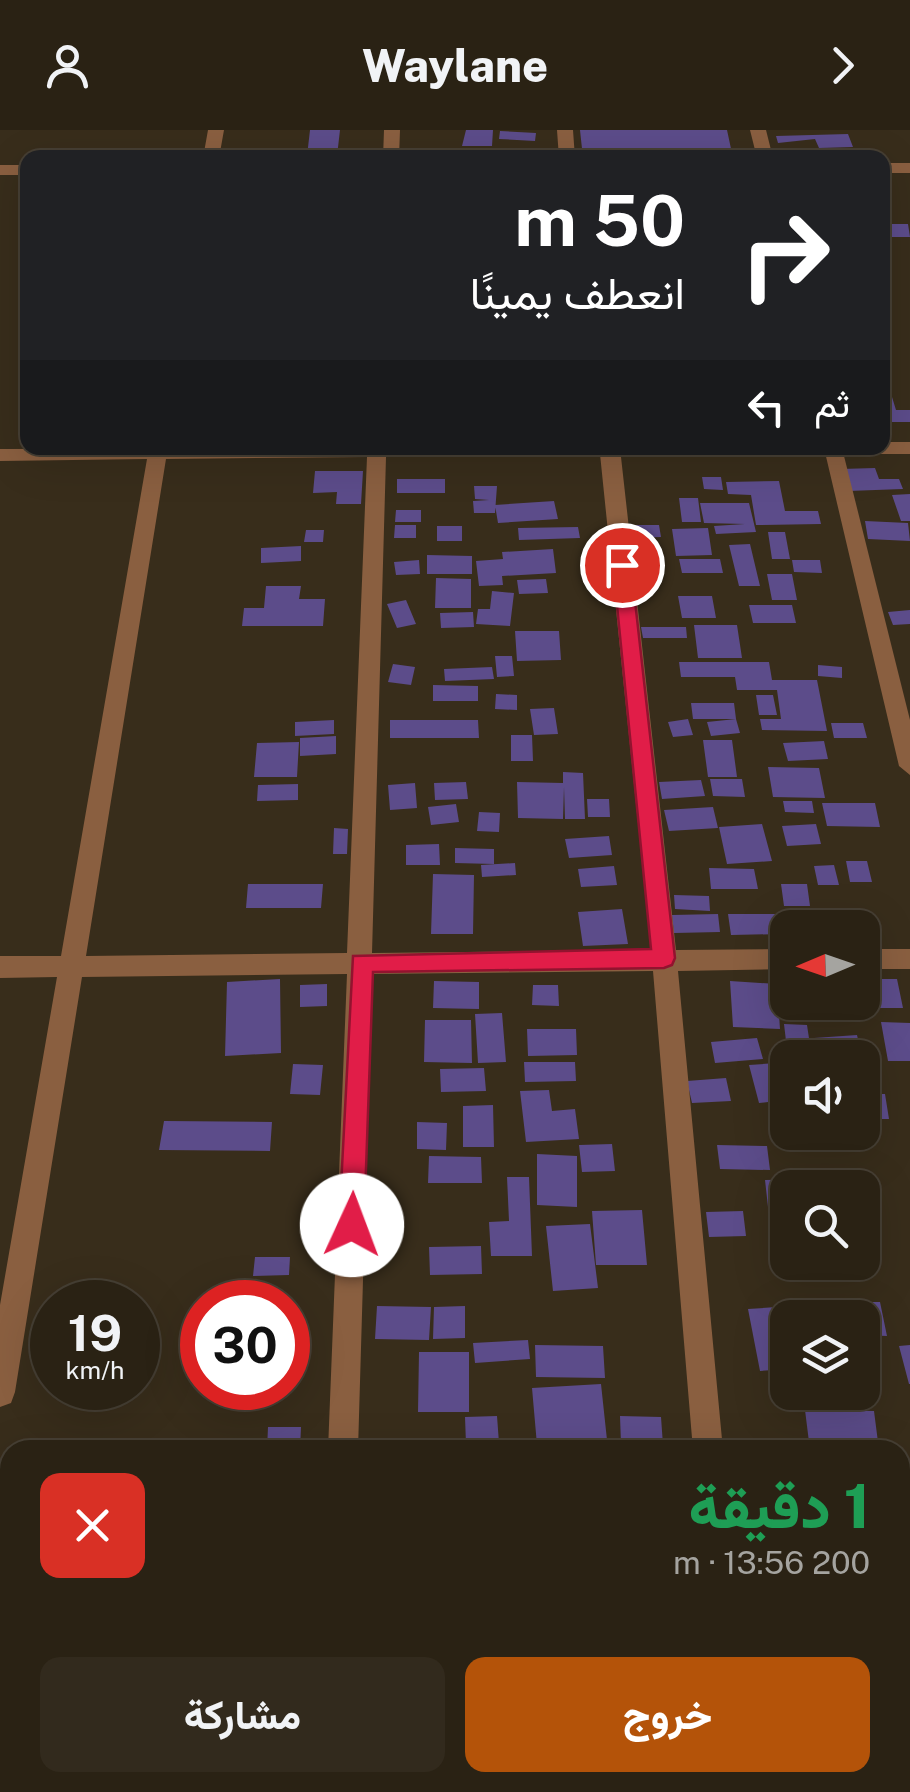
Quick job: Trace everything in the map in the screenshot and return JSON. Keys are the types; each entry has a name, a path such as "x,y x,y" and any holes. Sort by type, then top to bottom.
{"street":[{"path":"0,1392 157,455"},
{"path":"343,1440 377,455"},
{"path":"611,455 664,958 707,1440"},
{"path":"835,455 910,766"},
{"path":"0,967 770,958"},
{"path":"880,959 910,959"}],"building":[{"path":"310,130 340,130 338,150 308,150"},
{"path":"466,130 493,130 492,146 462,146"},
{"path":"580,130 727,130 731,150 582,150"},
{"path":"500,131 536,133 535,141 499,139"},
{"path":"848,134 853,147 819,148 815,139 778,143 776,136"},
{"path":"405,149 475,149 475,150"},
{"path":"890,224 908,224 910,237 890,237"},
{"path":"890,397 896,410 910,410 910,422 890,422"},
{"path":"875,468 879,479 899,479 903,489 848,491 841,469"},
{"path":"315,471 363,471 361,504 336,504 337,492 313,493"},
{"path":"702,477 721,477 723,490 704,489"},
{"path":"397,479 445,479 445,493 397,493"},
{"path":"779,481 785,511 818,511 821,524 756,525 751,495 728,494 726,482"},
{"path":"474,486 497,486 495,513 474,513 473,501 489,500 475,499"},
{"path":"910,494 910,521 901,521 892,495"},
{"path":"679,498 698,498 701,522 682,522"},
{"path":"554,501 558,519 498,523 495,505"},
{"path":"700,503 749,503 756,532 716,534 714,526 745,524 704,523"},
{"path":"396,510 421,510 421,522 395,522"},
{"path":"865,521 908,523 910,541 868,539"},
{"path":"395,525 416,525 416,538 394,538"},
{"path":"631,525 659,525 661,537 632,538"},
{"path":"437,526 462,526 462,541 437,541"},
{"path":"578,527 580,538 519,540 518,528"},
{"path":"708,528 712,555 676,556 672,529"},
{"path":"306,530 324,530 323,542 304,542"},
{"path":"768,532 785,532 790,559 772,559"},
{"path":"750,544 760,586 739,586 729,545"},
{"path":"301,546 301,561 261,563 261,548"},
{"path":"553,549 556,573 502,576 503,585 479,586 476,561 503,559 502,552"},
{"path":"427,555 472,556 472,574 427,574"},
{"path":"679,559 720,559 723,573 682,573"},
{"path":"419,560 420,574 396,575 394,562"},
{"path":"792,560 820,560 822,573 794,572"},
{"path":"767,574 792,574 797,600 772,600"},
{"path":"436,578 471,579 471,608 435,608"},
{"path":"546,579 548,593 519,594 517,580"},
{"path":"266,586 301,586 299,599 325,599 323,626 242,626 244,608 264,608"},
{"path":"492,591 514,593 510,626 476,624 478,609 490,609"},
{"path":"678,596 712,596 716,618 682,618"},
{"path":"406,600 416,624 397,628 387,604"},
{"path":"749,605 792,605 796,623 753,623"},
{"path":"910,610 910,624 893,625 888,612"},
{"path":"473,612 474,627 441,628 440,613"},
{"path":"694,625 737,625 742,658 698,658"},
{"path":"641,627 686,627 687,638 643,638"},
{"path":"515,631 559,631 561,660 517,661"},
{"path":"495,656 512,656 514,676 497,677"},
{"path":"679,662 769,662 772,680 817,680 827,731 762,730 760,719 781,719 777,690 737,690 735,677 681,677"},
{"path":"393,664 415,667 411,685 388,682"},
{"path":"818,665 842,667 842,678 818,676"},
{"path":"492,667 494,679 445,681 444,669"},
{"path":"433,685 478,686 478,701 433,701"},
{"path":"496,694 517,695 517,710 495,709"},
{"path":"756,695 773,695 777,715 759,715"},
{"path":"691,703 734,703 736,719 693,719"},
{"path":"554,708 558,734 534,735 530,709"},
{"path":"688,719 693,735 673,737 668,722"},
{"path":"736,719 740,733 711,736 707,722"},
{"path":"334,720 334,734 295,736 295,722"},
{"path":"390,720 478,720 479,738 390,738"},
{"path":"831,723 863,723 867,738 834,738"},
{"path":"511,735 532,735 533,761 511,761"},
{"path":"336,736 336,754 300,756 300,738"},
{"path":"703,740 732,740 737,777 708,777"},
{"path":"824,741 828,759 788,761 783,743"},
{"path":"299,742 297,777 254,777 257,743"},
{"path":"768,767 819,768 825,798 773,797"},
{"path":"563,772 583,773 585,819 565,819 564,787 563,819 518,818 517,782 563,783"},
{"path":"710,779 742,779 745,797 713,796"},
{"path":"701,780 705,796 662,799 659,782"},
{"path":"466,782 468,799 435,800 434,783"},
{"path":"415,783 417,808 390,810 388,785"},
{"path":"298,784 298,800 257,801 258,785"},
{"path":"587,799 609,799 610,817 588,817"},
{"path":"783,801 812,801 814,813 785,812"},
{"path":"822,803 875,803 880,827 827,826"},
{"path":"456,804 459,822 431,825 428,807"},
{"path":"713,807 718,828 669,831 664,810"},
{"path":"479,812 500,813 499,832 477,831"},
{"path":"762,824 772,861 727,864 719,827"},
{"path":"816,824 821,844 787,846 782,826"},
{"path":"334,828 348,829 347,854 333,854"},
{"path":"609,836 612,855 569,858 565,839"},
{"path":"439,844 440,865 406,865 406,845"},
{"path":"455,848 494,849 494,864 455,863"},
{"path":"846,861 867,861 872,882 850,882"},
{"path":"515,863 516,875 482,877 481,865"},
{"path":"834,865 839,885 818,885 814,866"},
{"path":"614,866 617,885 581,887 578,869"},
{"path":"709,868 754,869 758,889 711,889"},
{"path":"433,874 474,875 473,934 431,934"},
{"path":"248,884 323,884 321,908 246,908"},
{"path":"781,884 807,884 810,906 784,906"},
{"path":"674,895 709,896 710,911 675,909"},
{"path":"622,909 628,944 583,946 578,912"},
{"path":"718,914 720,932 674,933 672,915"},
{"path":"728,914 770,914 770,934 731,935"},
{"path":"280,979 281,1053 225,1056 227,982"},
{"path":"880,979 897,979 903,1008 880,1008"},
{"path":"434,981 479,982 479,1009 433,1008"},
{"path":"730,981 770,984 770,1020 779,1020 780,1029 733,1027"},
{"path":"327,984 327,1006 300,1007 300,985"},
{"path":"533,985 558,985 559,1006 532,1005"},
{"path":"502,1013 506,1062 478,1063 475,1014"},
{"path":"425,1020 471,1020 472,1063 424,1062"},
{"path":"881,1022 910,1023 910,1061 888,1061"},
{"path":"784,1024 807,1025 809,1040 786,1040"},
{"path":"527,1029 576,1029 577,1055 528,1056"},
{"path":"857,1035 858,1040 814,1040"},
{"path":"757,1038 763,1059 715,1063 711,1042"},
{"path":"524,1062 575,1062 576,1081 525,1082"},
{"path":"770,1063 770,1102 759,1103 749,1065"},
{"path":"293,1064 323,1065 320,1095 290,1094"},
{"path":"484,1068 486,1091 441,1092 440,1069"},
{"path":"726,1078 731,1101 692,1103 687,1081"},
{"path":"549,1090 552,1111 575,1109 579,1139 526,1142 520,1091"},
{"path":"880,1094 885,1094 889,1119 880,1119"},
{"path":"493,1105 494,1147 463,1147 463,1106"},
{"path":"164,1121 272,1122 270,1151 159,1150"},
{"path":"417,1122 447,1123 446,1150 417,1149"},
{"path":"612,1144 615,1171 582,1172 579,1145"},
{"path":"717,1145 767,1146 770,1170 720,1169"},
{"path":"537,1154 577,1156 577,1207 537,1205"},
{"path":"429,1156 481,1157 482,1183 428,1183"},
{"path":"507,1177 529,1177 532,1256 491,1256 489,1222 509,1221"},
{"path":"765,1180 770,1180 770,1207 768,1207"},
{"path":"642,1210 647,1265 596,1265 592,1211"},
{"path":"743,1211 746,1236 709,1237 706,1212"},
{"path":"590,1224 598,1288 553,1291 546,1226"},
{"path":"481,1246 482,1274 430,1275 429,1247"},
{"path":"255,1257 290,1257 289,1275 253,1276"},
{"path":"880,1302 887,1336 880,1336"},
{"path":"377,1306 431,1307 429,1340 375,1339"},
{"path":"465,1306 465,1338 433,1339 434,1307"},
{"path":"770,1307 770,1370 760,1371 748,1309"},
{"path":"528,1340 530,1359 475,1363 473,1343"},
{"path":"535,1345 603,1346 605,1378 536,1377"},
{"path":"910,1345 910,1384 909,1384 899,1346"},
{"path":"419,1352 469,1352 469,1412 418,1412"},
{"path":"601,1384 607,1440 537,1440 532,1388"},
{"path":"805,1410 874,1411 878,1440 809,1440"},
{"path":"497,1416 499,1440 466,1440 465,1417"},
{"path":"620,1416 661,1417 663,1440 621,1440"},
{"path":"268,1427 301,1427 300,1440 267,1440"}],"route":[{"path":"352,1225 362,963 664,958 622,565"}]}
